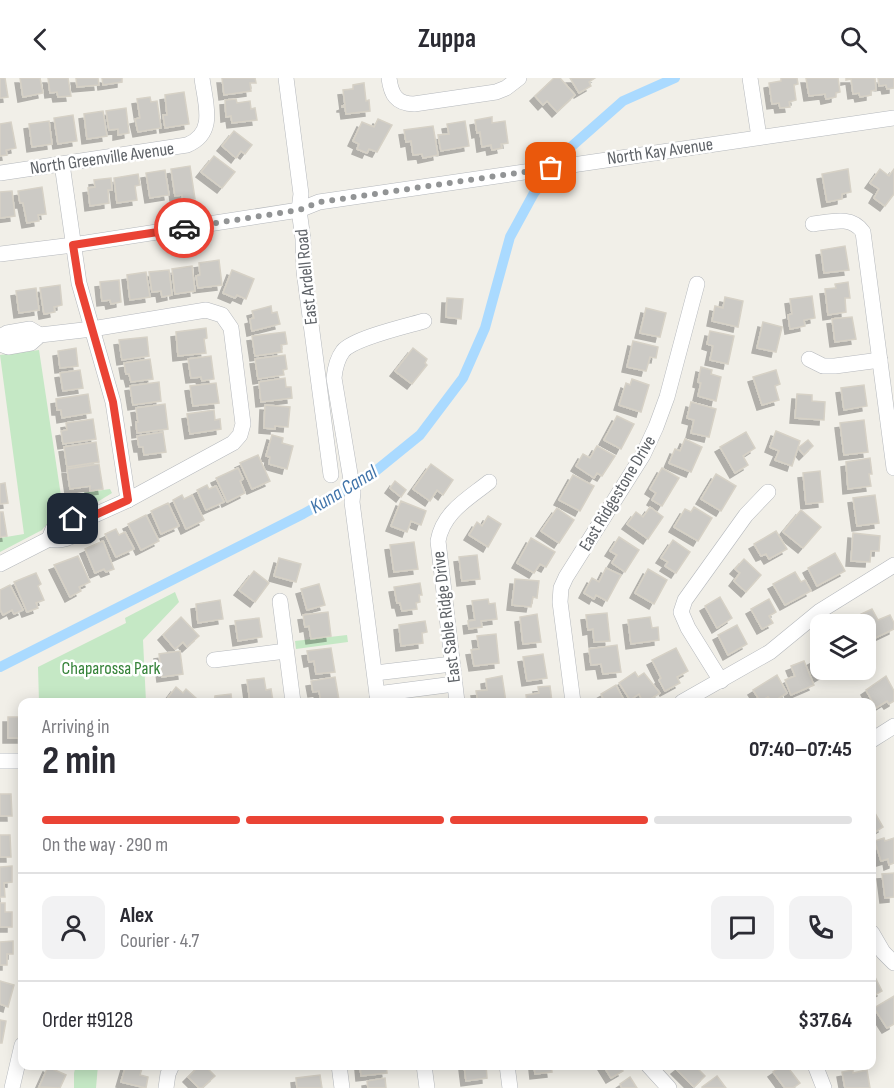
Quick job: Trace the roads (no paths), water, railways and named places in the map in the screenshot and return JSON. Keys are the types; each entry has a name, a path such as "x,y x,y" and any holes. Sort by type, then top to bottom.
{"street":[{"name":"North Greenville Avenue","path":"0,172 188,145 201,137 206,130 202,78"},
{"name":"East Ardell Road","path":"286,78 302,194 299,210 304,271 331,475"},
{"path":"389,78 390,90 400,101 414,104 496,92 519,78"},
{"path":"750,78 759,137"},
{"name":"North Kay Avenue","path":"0,254 299,210 320,202 894,118"},
{"path":"62,164 79,283 113,402 128,500"},
{"path":"813,224 852,222 859,226 866,240 894,468"},
{"name":"East Ridgestone Drive","path":"572,698 560,602 561,588 572,565 643,454 656,427 667,397 697,284"},
{"path":"0,344 8,347 31,343 39,335 92,329 206,310 222,315 231,328 243,424 240,435 233,443 128,500 86,519 73,519 53,529 49,539 0,564"},
{"path":"424,321 369,338 345,349 335,364 333,378 352,491 378,698 454,684"},
{"path":"0,337 7,333 30,329 39,335"},
{"path":"809,359 823,366 880,360"},
{"name":"East Sable Ridge Drive","path":"456,698 438,550 439,531 450,513 489,482"},
{"path":"720,681 681,612 685,600 746,514 768,492"},
{"path":"689,698 770,652 820,610 894,565"},
{"path":"280,601 292,698"},
{"path":"214,660 286,651"},
{"path":"375,673 452,664"},
{"path":"876,737 894,726"},
{"path":"0,761 18,761"},
{"path":"876,940 883,952 894,963"},
{"path":"12,1088 18,1062"},
{"path":"166,1088 170,1070"},
{"path":"340,1070 342,1088"},
{"path":"425,1070 427,1088"},
{"path":"508,1070 510,1088"},
{"path":"653,1070 669,1088"},
{"path":"817,1070 824,1088"}],"waterway":[{"name":"Kuna Canal","path":"563,158 572,146 623,101 675,78"},
{"name":"Kuna Canal","path":"0,667 303,514 367,478 420,435 463,378 485,328 510,237 534,193 548,176"}],"park label":[{"name":"Chaparossa Park","path":"111,668"}]}
